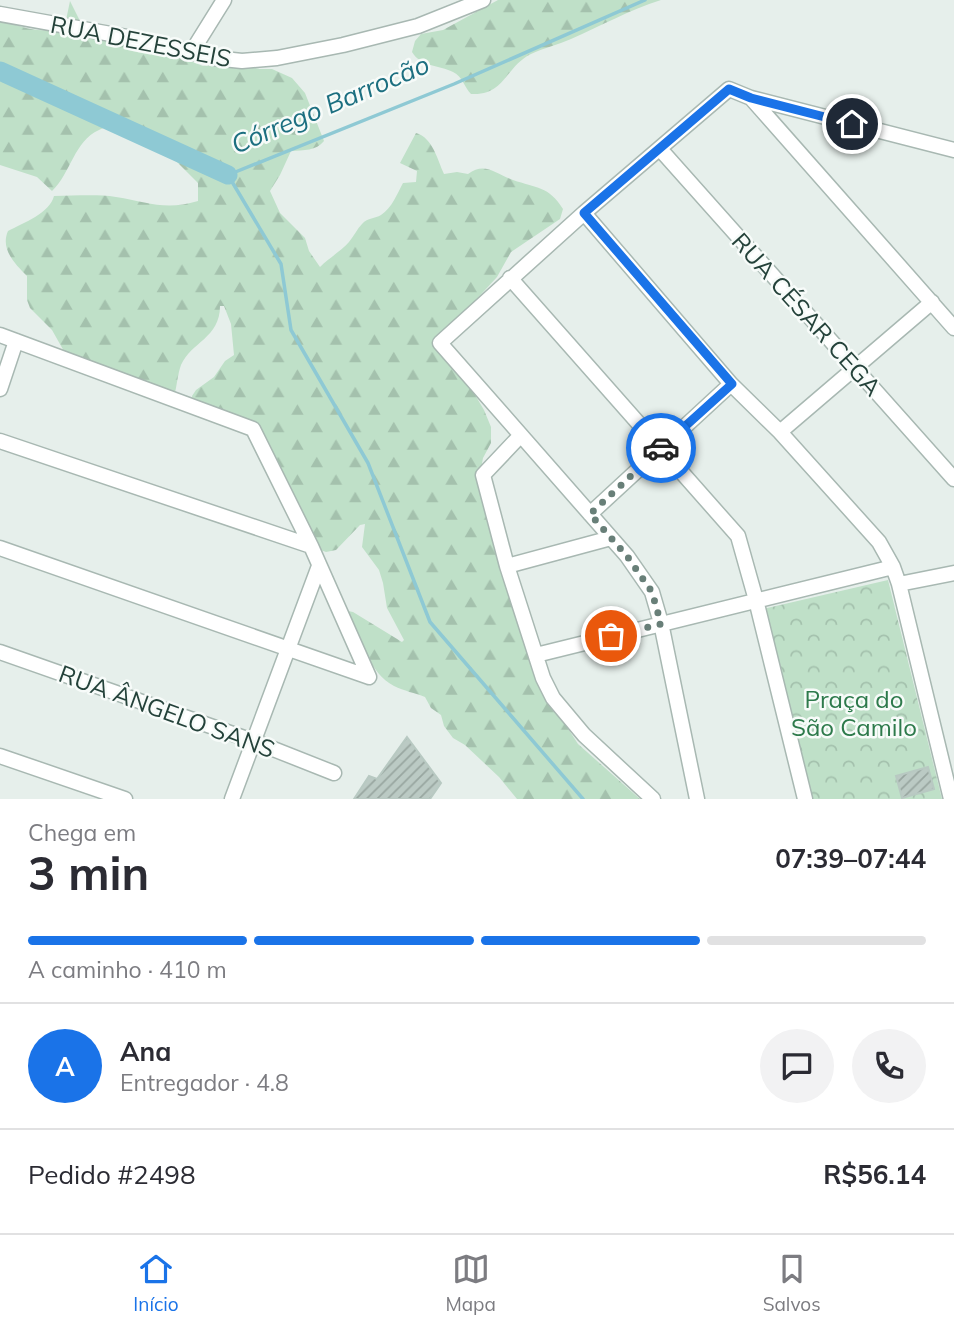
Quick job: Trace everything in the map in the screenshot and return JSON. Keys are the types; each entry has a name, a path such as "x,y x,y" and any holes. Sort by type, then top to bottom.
{"street":[{"path":"191,52 224,0"},
{"name":"RUA DEZESSEIS","path":"0,14 144,40 214,58 242,61 276,58 342,45 418,26 483,0"},
{"path":"697,799 652,592 627,556 440,343 510,278 729,89 751,98 954,150"},
{"path":"751,98 954,328"},
{"name":"RUA CÉSAR CEGA","path":"660,149 954,479"},
{"path":"584,213 732,384 780,432 879,542 894,567 899,584 951,799"},
{"path":"510,278 738,536 757,600 805,799"},
{"path":"780,432 932,302"},
{"path":"0,335 253,429 311,546 369,677 0,548"},
{"path":"0,389 16,341"},
{"path":"590,514 732,384"},
{"path":"520,436 482,475 507,566 536,655 553,698 584,735 653,799"},
{"path":"0,441 311,546"},
{"path":"507,566 611,538"},
{"path":"232,799 318,566"},
{"path":"536,655 894,567"},
{"path":"899,584 954,573"},
{"name":"RUA ÂNGELO SANS","path":"0,652 253,741 334,773"},
{"path":"0,755 125,799"}],"green space":[{"path":"498,0 661,0 531,54 515,66 498,86 482,93 471,94 456,74 425,63 412,52 415,41 421,34 443,30"},
{"path":"70,1 82,25 203,66 233,63 272,69 292,78 305,93 324,141 313,148 291,151 270,191 280,213 305,238 309,251 320,267 351,240 364,222 388,209 403,183 416,182 417,171 400,163 416,133 427,139 444,174 491,170 541,189 558,201 563,209 560,219 511,252 497,277 451,327 447,360 454,370 465,378 491,427 491,443 481,469 485,512 496,547 506,565 516,618 534,670 544,691 578,744 640,799 517,799 499,777 465,745 453,738 444,726 441,715 431,708 425,697 394,686 378,673 349,617 343,614 353,612 402,642 404,640 387,608 379,570 362,547 365,524 360,525 336,550 326,552 318,549 304,531 300,505 269,468 250,438 236,426 193,402 192,396 196,390 214,377 225,361 234,355 231,324 224,306 220,306 219,317 210,333 181,365 175,393 65,353 52,330 30,308 27,300 27,276 10,256 6,238 8,231 47,208 54,196 108,196 157,205 198,201 198,183 147,132 132,123 106,127 91,135 78,149 52,191 37,177 0,165 0,20 32,29 57,28 65,25"},
{"name":"Praça do São Camilo","path":"888,580 942,799 808,799 763,609"}],"building":[{"path":"407,737 441,783 430,799 354,799 369,776 377,779"},
{"path":"928,767 934,789 902,798 896,776"}],"waterway":[{"path":"583,799 430,622 368,463 291,330 281,264 228,175 454,84 645,0"},
{"name":"Córrego Barrocão","path":"0,71 228,175"}],"way so far":[{"path":"611,636 661,624 652,592 627,556 590,514 661,448"}],"route":[{"path":"661,448 732,384 584,213 729,89 751,98 852,124"}]}
